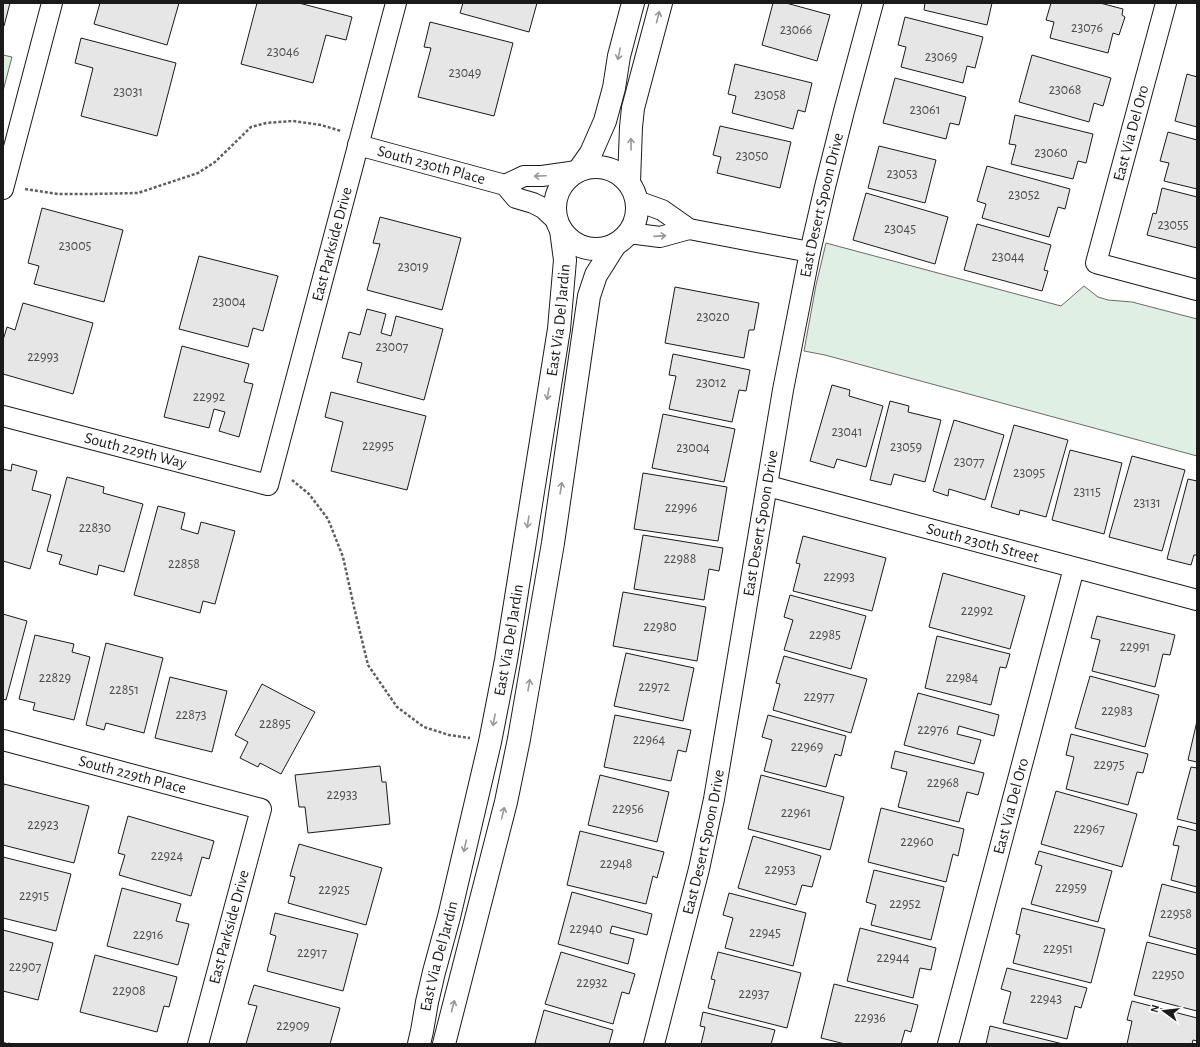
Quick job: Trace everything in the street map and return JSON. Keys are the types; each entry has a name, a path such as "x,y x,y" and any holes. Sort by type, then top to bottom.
{"street":[{"path":"4,186 52,3"},
{"name":"East Parkside Drive","path":"270,477 396,3"},
{"path":"578,171 590,153 605,121 614,88 619,56 633,3"},
{"path":"661,3 634,108 631,127 633,192 638,212 635,224 622,239 603,249 591,250 569,240 559,226 555,204 560,187 568,178 578,171 589,167 601,167 612,169 621,175 633,192 689,229 810,252"},
{"name":"East Desert Spoon Drive","path":"654,1044 699,869 714,799 787,369 810,252 844,111 873,3"},
{"name":"East Via Del Oro","path":"1166,3 1096,263 1197,290"},
{"name":"South 230th Place","path":"359,141 505,185 516,198 543,208 559,226"},
{"name":"South 230th Place","path":"505,185 524,176 542,176 578,171"},
{"name":"East Via Del Jardin","path":"419,1044 432,980 490,742 506,660 559,329 565,260 559,226"},
{"path":"622,239 660,237 689,229"},
{"name":"East Via Del Jardin","path":"444,1044 506,802 519,740 554,536 589,296 596,275 622,239"},
{"name":"South 229th Way","path":"3,416 270,477"},
{"name":"South 230th Street","path":"768,486 1197,600"},
{"name":"East Via Del Oro","path":"948,1044 1074,568"},
{"name":"South 229th Place","path":"3,740 261,809"},
{"name":"East Parkside Drive","path":"198,1044 261,809"}],"path":[{"path":"4,186 29,191 58,194 138,193 198,173 215,162 251,126 266,122 293,121 320,125 359,141"},
{"path":"270,477 296,482 309,494 328,519 343,557 368,664 397,707 424,727 449,734 490,742"},
{"path":"3,1043 10,1044"}],"green space":[{"path":"3,55 12,57 3,91"},
{"path":"826,243 1061,306 1084,286 1098,297 1108,300 1132,302 1197,319 1197,456 825,355 804,351 816,285"}],"building":[{"path":"3,3 10,3 4,26 3,26"},
{"path":"100,3 179,3 167,45 94,24"},
{"path":"257,3 299,3 352,17 346,40 326,35 313,83 241,64"},
{"path":"463,3 537,3 529,32 460,13"},
{"path":"773,3 786,3 830,15 817,61 762,45"},
{"path":"925,3 992,3 987,25 924,10"},
{"path":"1051,3 1100,3 1123,9 1122,15 1125,17 1119,35 1113,33 1108,53 1050,38 1054,22 1046,20"},
{"path":"905,17 983,37 975,68 967,66 963,83 901,67 906,47 898,45"},
{"path":"430,22 513,43 494,116 418,97 431,48 424,47"},
{"path":"81,38 176,63 157,136 81,116 93,68 75,63"},
{"path":"1032,55 1111,78 1103,106 1094,103 1089,122 1019,102"},
{"path":"735,64 812,83 805,112 798,110 793,129 732,113 736,96 728,94"},
{"path":"1187,74 1197,77 1197,127 1175,121"},
{"path":"895,78 966,97 959,125 950,123 946,139 883,123"},
{"path":"1015,115 1093,134 1086,163 1078,161 1073,179 1011,164 1016,145 1009,144"},
{"path":"720,126 791,142 780,188 717,173 721,157 713,155"},
{"path":"1168,132 1197,140 1197,189 1164,181 1169,163 1160,161"},
{"path":"879,146 936,160 925,203 868,188"},
{"path":"987,166 1070,189 1065,209 1058,207 1049,237 982,218 986,204 977,201"},
{"path":"1162,188 1197,197 1197,248 1147,235 1153,213 1156,214"},
{"path":"866,193 948,217 935,264 853,240"},
{"path":"42,208 123,230 104,302 34,284 39,266 28,263"},
{"path":"380,217 461,238 442,310 367,290 380,244 373,243"},
{"path":"977,224 1051,245 1044,270 1048,271 1042,291 964,270"},
{"path":"199,256 278,276 263,331 253,328 248,347 179,329"},
{"path":"675,287 759,303 754,330 749,330 744,358 665,343"},
{"path":"23,303 93,323 73,394 3,374 3,340 7,327 15,330"},
{"path":"367,309 386,314 381,333 391,336 396,316 443,329 424,400 357,382 362,363 342,358 349,332 360,335"},
{"path":"182,346 249,364 244,382 253,384 239,437 219,431 225,412 214,409 209,428 164,417"},
{"path":"673,354 750,370 746,391 739,390 732,422 669,409 676,376 669,375"},
{"path":"832,385 850,390 849,396 883,406 866,467 837,459 834,468 810,461"},
{"path":"331,392 426,416 407,490 331,471 343,422 325,417"},
{"path":"890,401 909,406 908,412 941,420 925,482 894,474 891,485 870,480"},
{"path":"663,414 735,429 724,482 652,468"},
{"path":"954,420 1004,435 985,500 949,489 948,496 933,491"},
{"path":"1014,425 1068,440 1046,517 1020,510 1019,515 991,507"},
{"path":"1070,450 1122,463 1104,534 1052,520"},
{"path":"1132,456 1185,470 1162,551 1109,537"},
{"path":"12,464 37,471 32,490 51,495 30,569 3,561 3,469 11,471"},
{"path":"643,473 727,487 718,541 634,529"},
{"path":"67,477 104,487 103,493 143,504 124,572 99,565 97,575 59,564 62,555 47,551"},
{"path":"1188,479 1197,481 1197,555 1194,555 1191,565 1167,559"},
{"path":"158,506 185,513 181,529 198,534 201,522 235,531 215,604 203,601 200,613 134,595"},
{"path":"643,535 723,548 719,571 709,569 704,600 634,589"},
{"path":"803,536 886,558 872,611 793,591 800,564 796,563"},
{"path":"943,573 1025,596 1010,649 929,627"},
{"path":"623,592 706,607 697,661 613,646"},
{"path":"790,595 866,616 851,669 784,650 793,620 784,617"},
{"path":"3,614 27,621 6,700 3,699"},
{"path":"1097,616 1175,635 1170,655 1163,654 1155,687 1092,671 1100,640 1091,638"},
{"path":"35,635 74,644 72,652 90,657 74,720 33,710 35,703 19,699"},
{"path":"937,636 1010,654 1006,668 1000,667 991,705 925,688"},
{"path":"106,643 163,658 144,733 106,723 104,730 86,725"},
{"path":"626,653 694,668 683,721 614,706"},
{"path":"784,656 867,679 851,733 773,710 780,684 776,683"},
{"path":"1090,676 1159,695 1145,747 1075,728"},
{"path":"170,677 227,691 212,752 155,738"},
{"path":"262,684 315,712 281,774 260,763 258,767 240,758 248,742 235,735"},
{"path":"918,693 999,715 994,736 959,726 957,734 981,740 974,764 904,745"},
{"path":"615,715 691,730 686,752 678,750 671,781 604,767"},
{"path":"768,715 846,736 841,756 835,754 826,787 764,771 772,740 762,737"},
{"path":"1197,721 1197,762 1188,760"},
{"path":"1071,734 1148,754 1143,773 1137,772 1128,805 1066,789 1074,757 1066,755"},
{"path":"895,751 984,773 978,795 967,792 959,822 898,807 907,772 891,768"},
{"path":"380,766 382,782 386,782 390,824 308,833 305,807 299,807 295,775"},
{"path":"1191,767 1197,768 1197,824 1177,819"},
{"path":"600,775 669,792 657,842 588,825"},
{"path":"761,775 844,797 830,850 748,829"},
{"path":"4,784 89,806 74,863 3,845"},
{"path":"1056,791 1137,814 1122,867 1041,844"},
{"path":"881,808 964,829 958,856 953,854 946,882 868,862"},
{"path":"128,816 214,841 209,859 202,857 191,896 119,875 125,855 118,853"},
{"path":"1178,826 1197,831 1197,887 1171,880 1179,846 1173,845"},
{"path":"580,831 664,852 657,878 653,876 646,904 567,885"},
{"path":"753,836 821,856 812,887 802,885 796,905 738,888"},
{"path":"299,844 382,868 366,925 288,903 295,877 290,876"},
{"path":"1039,851 1112,871 1098,922 1031,904 1042,866 1035,864"},
{"path":"3,857 71,874 56,931 3,918"},
{"path":"874,870 944,887 931,940 871,925 876,905 866,902"},
{"path":"1162,884 1197,893 1197,949 1149,936"},
{"path":"122,888 181,904 176,921 189,924 178,965 107,946"},
{"path":"572,892 652,914 647,935 612,926 610,933 634,939 628,964 558,944"},
{"path":"729,893 806,913 793,966 725,948 733,918 723,915"},
{"path":"1022,908 1105,929 1091,983 1013,963 1020,935 1016,934"},
{"path":"275,913 358,934 343,991 267,971 276,936 270,934"},
{"path":"860,928 936,948 931,970 920,968 913,998 847,981"},
{"path":"3,930 53,943 38,1000 3,991"},
{"path":"1147,942 1197,955 1197,1011 1134,995"},
{"path":"561,952 635,974 629,994 622,992 613,1024 545,1004"},
{"path":"718,952 801,973 787,1028 708,1008 715,980 711,979"},
{"path":"95,955 177,977 169,1007 164,1006 157,1032 80,1012"},
{"path":"1007,968 1087,988 1081,1008 1075,1006 1067,1039 1003,1023 1011,992 1001,989"},
{"path":"834,984 918,1005 911,1032 905,1030 901,1044 845,1044 821,1038"},
{"path":"254,985 340,1008 330,1044 246,1044 257,1006 248,1004"},
{"path":"1132,1001 1197,1018 1197,1041 1193,1040 1192,1044 1127,1044 1132,1021 1127,1020"},
{"path":"544,1010 613,1030 609,1044 535,1043"},
{"path":"703,1012 775,1030 771,1044 701,1044 705,1027 700,1026"},
{"path":"990,1026 1063,1044 986,1044"}]}
